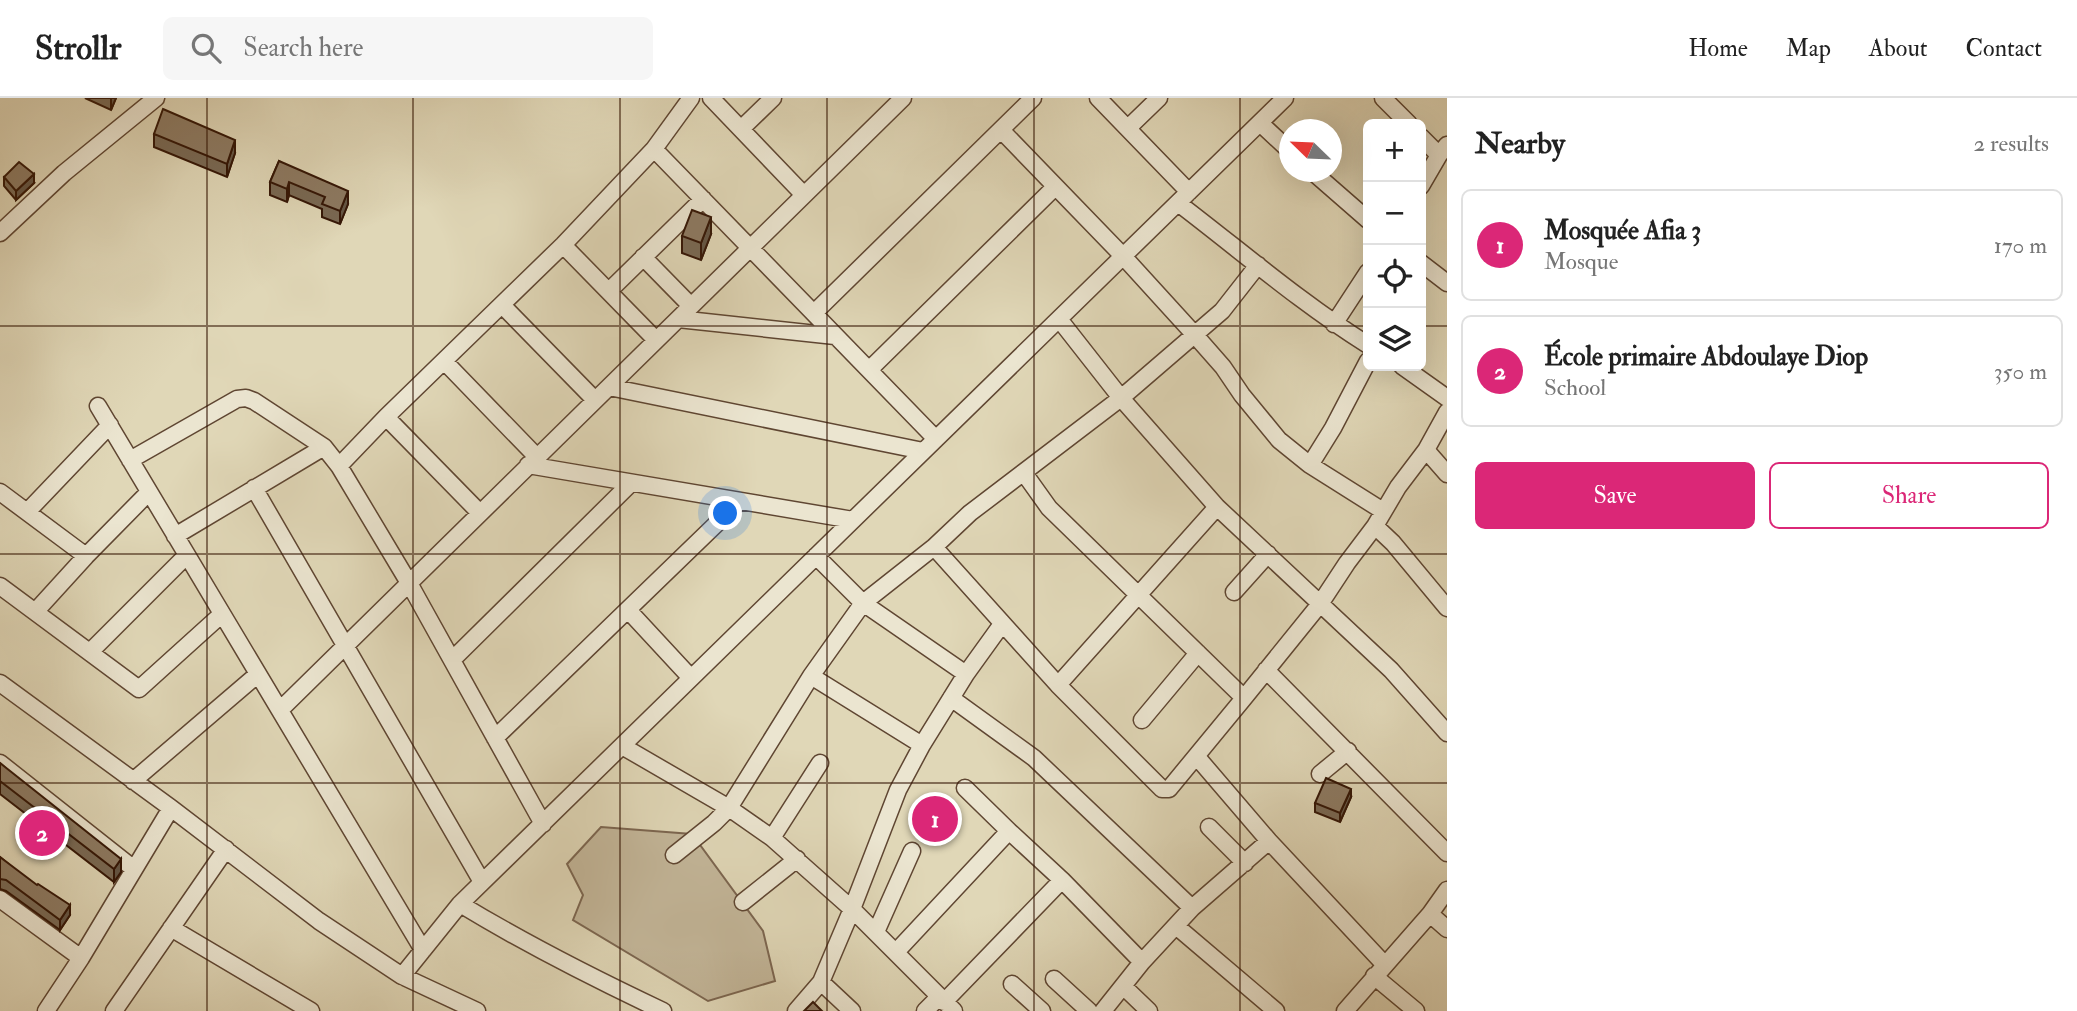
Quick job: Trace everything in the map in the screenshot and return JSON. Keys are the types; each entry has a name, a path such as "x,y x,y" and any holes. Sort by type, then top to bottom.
{"street":[{"path":"0,233 64,173 156,98"},
{"path":"340,466 386,417 563,245 654,149 691,98"},
{"path":"711,98 804,194"},
{"path":"741,129 773,98"},
{"path":"280,710 903,98"},
{"path":"814,313 1033,98"},
{"path":"1098,98 1128,128 1184,197 1258,265 1334,324 1363,342"},
{"path":"1128,128 1159,98"},
{"path":"402,976 460,904 482,882 1285,98"},
{"path":"1383,98 1404,119"},
{"path":"1260,123 1279,141"},
{"path":"1000,130 1123,256 1223,366 1242,395 1279,440 1379,519 1393,543 1447,608"},
{"path":"1423,182 1443,150 1426,140"},
{"path":"654,149 936,439"},
{"path":"1324,182 1363,216"},
{"path":"869,370 1055,187"},
{"path":"609,292 703,199"},
{"path":"563,245 656,340"},
{"path":"643,257 691,306"},
{"path":"674,855 729,808 811,676 863,603 934,547 970,513 1121,398 1222,311 1258,265"},
{"path":"1426,267 1447,283"},
{"path":"1334,324 1363,280"},
{"path":"502,305 595,400"},
{"path":"678,319 835,336"},
{"path":"1059,319 1121,398 1217,507 1391,670 1447,733"},
{"path":"444,361 533,461 631,484 853,520"},
{"path":"1310,465 1363,371"},
{"path":"1409,371 1447,398"},
{"path":"609,387 923,452"},
{"path":"131,460 237,400 246,398 324,447 340,466 409,583 542,824"},
{"path":"98,406 423,950"},
{"path":"934,547 1058,685 1162,789 1169,789 1320,604 1426,450 1447,412"},
{"path":"386,417 480,513"},
{"path":"27,512 110,425"},
{"path":"175,536 324,447"},
{"path":"1426,450 1447,474"},
{"path":"1024,473 1049,508 1244,698"},
{"path":"452,660 631,484"},
{"path":"254,488 482,882"},
{"path":"0,492 86,556"},
{"path":"35,612 149,492"},
{"path":"495,738 740,502"},
{"path":"1058,685 1217,507"},
{"path":"1234,592 1268,554"},
{"path":"90,652 187,555"},
{"path":"816,556 863,603 966,674"},
{"path":"0,586 139,689 222,614"},
{"path":"628,610 691,678"},
{"path":"796,1011 821,982 898,790 966,674 1002,624"},
{"path":"1142,720 1198,653"},
{"path":"1266,670 1447,853"},
{"path":"134,781 258,674"},
{"path":"811,676 922,745"},
{"path":"0,683 171,807 307,912 402,976 477,1011"},
{"path":"951,698 1034,758 1192,908"},
{"path":"622,746 729,808 772,838 852,909 946,1003"},
{"path":"1320,774 1348,751"},
{"path":"1196,757 1416,1011"},
{"path":"0,763 134,869"},
{"path":"772,838 820,763"},
{"path":"965,788 1062,880 1142,962"},
{"path":"46,1011 81,958 171,807"},
{"path":"1209,827 1245,863"},
{"path":"896,952 1009,831"},
{"path":"1103,1011 1142,962 1192,908 1269,841"},
{"path":"114,1011 226,849"},
{"path":"876,932 912,851"},
{"path":"743,902 797,859"},
{"path":"925,1011 946,1003 1062,880"},
{"path":"1345,1011 1430,914 1447,890"},
{"path":"0,898 81,958"},
{"path":"460,904 574,969 663,1011"},
{"path":"1430,914 1447,929"},
{"path":"1176,926 1276,1011"},
{"path":"171,928 311,1011"},
{"path":"1054,979 1089,1011"},
{"path":"821,982 852,1011"},
{"path":"1012,984 1042,1011"},
{"path":"1123,986 1149,1011"}],"shaded area":[{"path":"601,827 692,834 763,931 775,981 708,1001 573,920 583,895 567,864"}],"building":[{"path":"163,109 235,140 227,164 154,134"},
{"path":"279,161 348,191 340,211 322,204 325,197 289,182 287,189 270,182"},
{"path":"19,162 34,174 16,191 4,177"},
{"path":"692,210 711,217 701,243 682,236"},
{"path":"0,763 121,859 114,869 0,781"},
{"path":"1326,778 1351,789 1340,813 1315,803"},
{"path":"0,857 37,885 70,905 60,920 6,880 0,879"},
{"path":"813,1002 822,1011 804,1011"}],"place":[{"name":"Mosquée Afia 3","path":"935,819"},
{"name":"École primaire Abdoulaye Diop","path":"42,833"}]}
